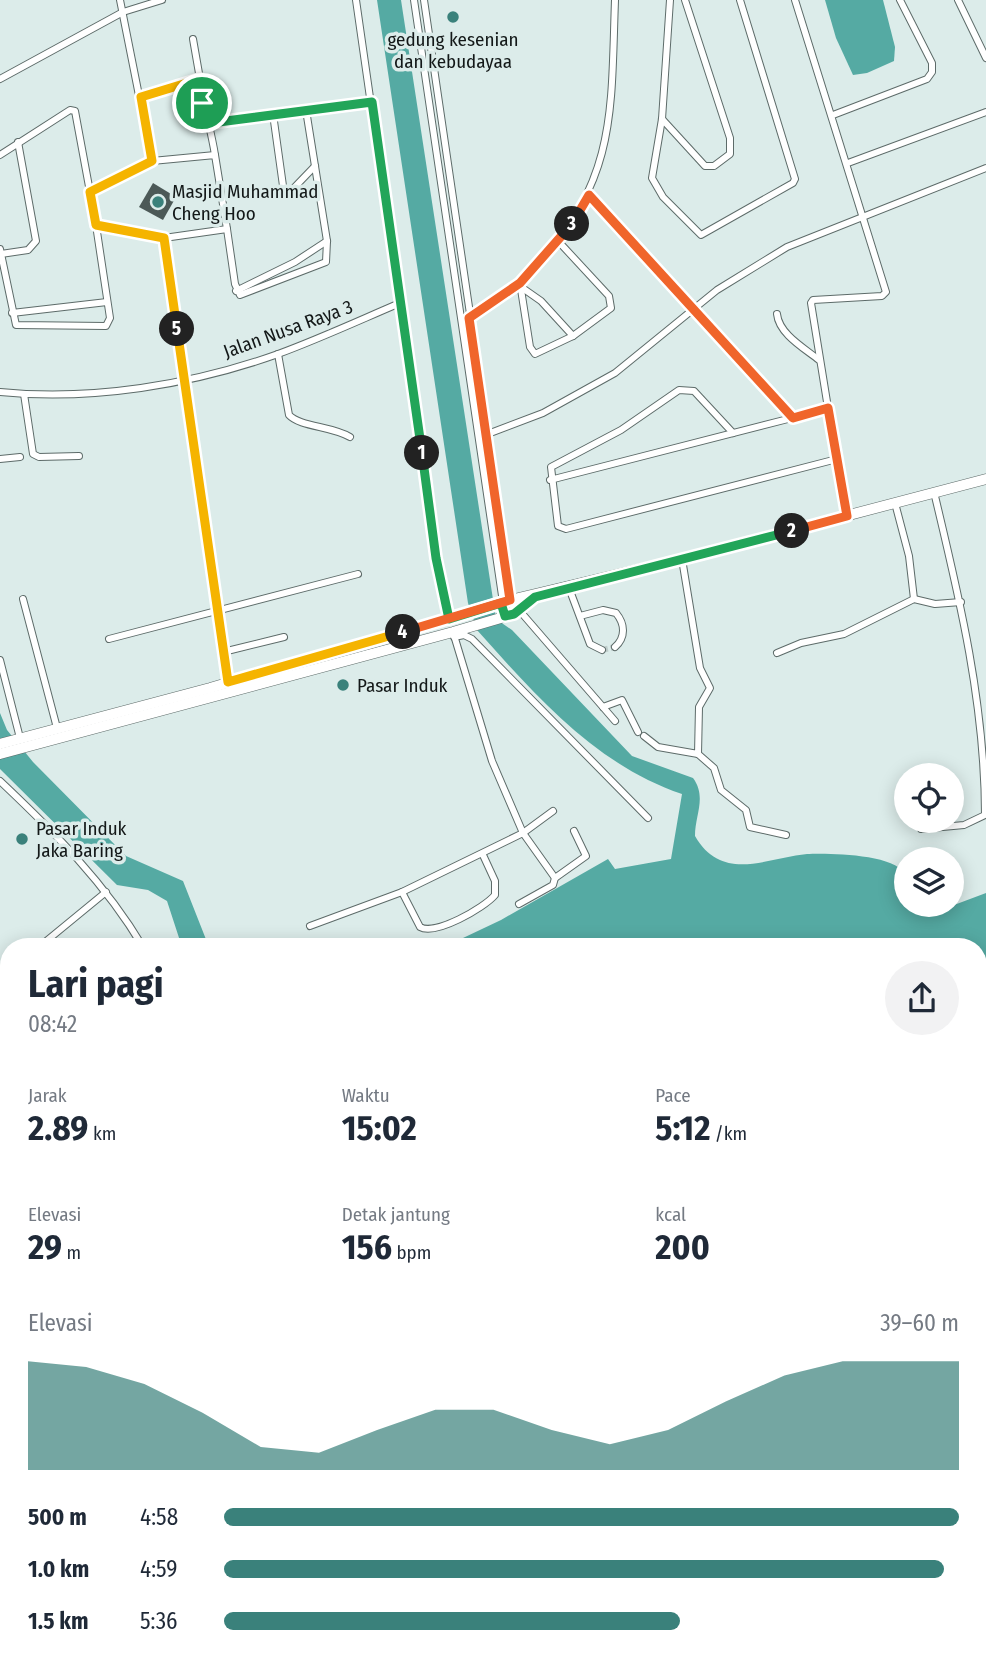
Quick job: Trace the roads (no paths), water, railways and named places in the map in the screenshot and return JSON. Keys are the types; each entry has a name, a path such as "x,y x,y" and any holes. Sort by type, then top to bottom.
{"street":[{"path":"120,0 152,161"},
{"path":"0,79 123,12 162,0"},
{"path":"356,0 436,558 449,619"},
{"path":"414,0 483,435 502,603 509,615 615,721"},
{"path":"424,0 465,319"},
{"path":"465,319 520,285 559,242 589,195 608,124 615,0"},
{"path":"670,0 662,119 652,178 663,197 696,234 706,234 793,183 794,171 740,0"},
{"path":"662,119 705,166 713,166 730,154 730,138 685,0"},
{"path":"795,0 848,163 886,292 882,296 813,300 809,310 847,516"},
{"path":"833,115 927,79 932,72 932,62 901,0"},
{"path":"958,0 986,58"},
{"path":"193,39 202,103 211,123 236,291"},
{"path":"141,97 200,79"},
{"path":"211,123 372,102"},
{"path":"0,155 18,142 70,110 75,111 110,321 106,326 19,326 14,323 0,252 28,250 36,241 18,142"},
{"path":"236,291 246,295 321,267 327,259 327,241 306,110"},
{"path":"848,163 986,112"},
{"path":"273,114 284,193 290,191 315,166"},
{"path":"90,192 152,161 215,155"},
{"path":"483,435 542,413 615,373 717,290 767,258 864,215 986,168"},
{"path":"589,195 793,418"},
{"path":"96,225 164,238 227,229"},
{"path":"164,238 230,687"},
{"path":"236,291 295,262 327,241"},
{"path":"520,285 532,352 538,353 573,336 609,310 612,303 609,296 559,242"},
{"path":"520,285 541,301 573,336"},
{"path":"12,313 107,302"},
{"name":"Jalan Nusa Raya 3","path":"0,392 24,394 125,390 206,376 278,354 400,303"},
{"path":"777,314 779,324 786,332 819,360"},
{"path":"278,354 289,415 297,422 332,428 351,437"},
{"path":"733,433 694,391 682,389 621,430 553,466 550,480 556,524 566,529 837,458"},
{"path":"24,394 33,454 39,457 79,456"},
{"path":"550,480 828,408"},
{"path":"0,459 20,457"},
{"path":"0,744 21,742 230,687 468,612 535,597 986,479"},
{"path":"934,492 961,603 975,676 985,761 986,825"},
{"path":"895,503 909,556 914,599"},
{"path":"682,559 700,668 710,688 699,707 698,754"},
{"path":"109,639 358,574"},
{"path":"569,588 590,644 602,650"},
{"path":"0,754 21,742 57,728 454,634 473,625 509,615 535,597"},
{"path":"23,599 57,728"},
{"path":"777,653 801,643 844,634 914,599 930,603 961,603"},
{"path":"580,616 603,610 616,613 623,625 623,634 615,647"},
{"path":"454,634 472,639 648,818"},
{"path":"454,634 492,761 523,833 555,878"},
{"path":"223,652 284,637"},
{"path":"0,660 21,742"},
{"path":"603,707 622,700 641,734 658,747 698,754 714,768 721,790 746,810 750,827 786,835"},
{"path":"0,781 46,824 106,892 137,938"},
{"path":"310,926 402,892 482,855 523,833 553,811"},
{"path":"964,825 985,816"},
{"path":"520,904 553,885 555,878 586,856 574,831"},
{"path":"402,892 420,927 427,931 439,929 495,895 495,881 482,855"},
{"path":"49,938 106,892"}],"water":[{"path":"377,0 401,0 496,619 512,630 632,756 693,778 700,799 695,836 706,850 718,859 746,864 807,854 874,858 894,865 894,917 964,917 964,901 986,893 986,938 463,938 501,920 608,859 615,869 671,859 682,794 651,781 595,747 545,703 477,630 468,603"},
{"path":"825,0 883,0 895,47 894,61 867,73 853,75 836,38"},
{"path":"0,713 7,730 33,762 126,856 183,881 205,938 179,938 167,901 148,890 117,885 0,769"}],"tunnel":[{"path":"602,650 615,647"}],"place":[{"name":"gedung kesenian dan kebudayaa","path":"453,17"},
{"name":"Masjid Muhammad Cheng Hoo","path":"158,202"},
{"name":"Pasar Induk","path":"343,685"},
{"name":"Pasar Induk Jaka Baring","path":"22,839"}]}
